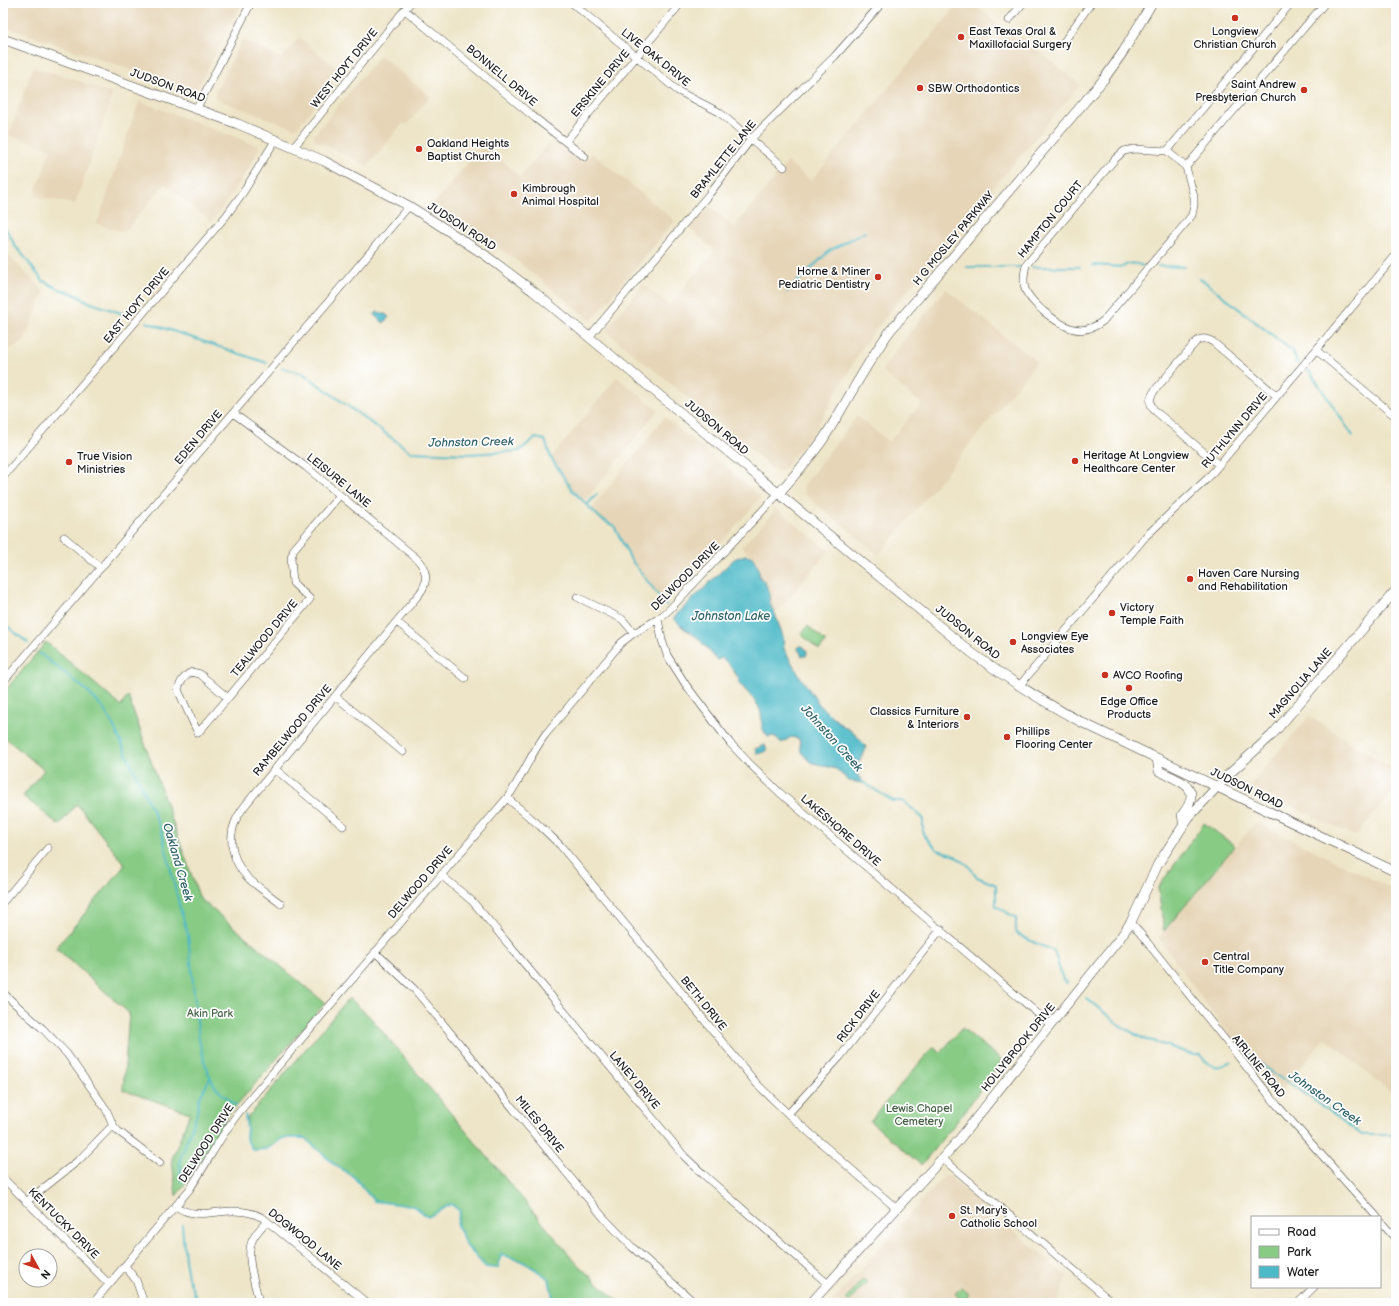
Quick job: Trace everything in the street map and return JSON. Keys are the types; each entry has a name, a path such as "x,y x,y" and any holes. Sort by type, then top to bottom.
{"main road":[{"name":"H G MOSLEY PARKWAY","path":"779,493 822,440 865,368 890,331 1109,72 1123,52 1152,3"},
{"name":"JUDSON ROAD","path":"3,39 197,108 276,139 353,176 409,206 485,255 533,291 972,653 1019,686 1069,715 1396,872"},
{"name":"MAGNOLIA LANE","path":"1217,787 1276,730 1396,590"},
{"path":"1157,758 1159,771 1188,786 1191,793 1189,806 1182,815 1184,825"},
{"name":"HOLLYBROOK DRIVE","path":"811,1303 943,1159 1120,938 1131,922 1153,871 1184,825 1217,787"}],"street":[{"path":"197,108 251,3"},
{"name":"WEST HOYT DRIVE","path":"294,147 410,3"},
{"name":"LIVE OAK DRIVE","path":"572,3 678,91 717,110 784,166"},
{"name":"ERSKINE DRIVE","path":"566,141 681,3"},
{"name":"BRAMLETTE LANE","path":"589,337 710,193 751,139 835,56 882,3"},
{"path":"1009,20 1023,3"},
{"path":"1063,43 1091,3"},
{"path":"1291,3 1167,151 1186,167 1325,3"},
{"name":"BONNELL DRIVE","path":"405,10 535,118 585,157"},
{"name":"EAST HOYT DRIVE","path":"3,478 221,221 244,191 276,139"},
{"name":"HAMPTON COURT","path":"1167,151 1134,149 1127,150 1120,154 1027,262 1024,278 1026,291 1033,302 1049,316 1064,326 1082,330 1094,327 1110,315 1192,215 1194,200 1186,167"},
{"name":"EDEN DRIVE","path":"3,682 409,206"},
{"name":"RUTHLYNN DRIVE","path":"1019,686 1146,536 1198,489 1219,465 1396,255"},
{"path":"1219,465 1154,410 1151,405 1150,400 1152,395 1174,367 1197,340 1207,339 1216,344 1277,396"},
{"path":"1316,350 1396,417"},
{"name":"LEISURE LANE","path":"233,413 340,495 416,558 421,563 425,572"},
{"name":"DELWOOD DRIVE","path":"93,1303 176,1206 197,1179 236,1114 507,798 518,782 540,742 614,650 634,633 658,619 674,605 779,493"},
{"name":"TEALWOOD DRIVE","path":"228,698 200,674 195,672 188,674 178,687 179,694 198,733 228,698 310,599 293,583 291,556 294,549 340,495"},
{"path":"64,537 100,568"},
{"name":"RAMBELWOOD DRIVE","path":"281,904 244,873 235,858 232,844 233,828 236,818 245,805 424,588 426,581 425,572"},
{"path":"577,597 622,619 634,633"},
{"name":"LAKESHORE DRIVE","path":"658,619 662,640 672,664 715,724 735,748 780,792 1051,1025"},
{"path":"396,622 465,678"},
{"path":"335,696 403,752"},
{"path":"275,769 343,826"},
{"name":"BETH DRIVE","path":"507,798 560,845 763,1090 788,1114 897,1209"},
{"path":"3,902 48,848"},
{"name":"LANEY DRIVE","path":"441,875 472,901 484,914 686,1157 704,1175 828,1284"},
{"name":"AIRLINE ROAD","path":"1131,922 1277,1105 1376,1216"},
{"name":"RICK DRIVE","path":"788,1114 839,1058 941,929"},
{"name":"MILES DRIVE","path":"375,952 415,990 604,1218 628,1244 696,1303"},
{"path":"3,993 68,1054 106,1109 113,1125 121,1134 160,1164"},
{"path":"26,1202 79,1160 113,1125"},
{"path":"943,1159 1113,1303"},
{"name":"KENTUCKY DRIVE","path":"3,1178 109,1284"},
{"name":"DOGWOOD LANE","path":"176,1206 191,1213 242,1212 258,1216 267,1221 367,1303"},
{"path":"259,1303 249,1252 254,1237 267,1221"},
{"path":"1381,1225 1396,1239"},
{"path":"124,1266 136,1280 144,1303"},
{"path":"1298,1303 1313,1288"}],"shaded area":[{"path":"3,3 242,3 197,89 193,91 3,26"},
{"path":"959,3 973,3 1017,40 1021,36 1080,85 889,312 862,348 816,428 787,465 781,471 775,471 745,444 607,332 609,326 643,284 669,305 715,250 690,229 709,206 734,227 788,162 811,181"},
{"path":"299,37 341,72 296,129 216,99 215,92 243,39 281,59"},
{"path":"380,55 430,97 406,125 403,123 368,166 315,140 314,135"},
{"path":"33,67 74,79 113,94 75,204 34,196 51,149 9,135"},
{"path":"139,101 259,146 256,157 211,222 165,184 124,232 97,224"},
{"path":"552,139 583,164 592,153 675,221 591,321 517,261 450,214 433,204 484,144 520,177"},
{"path":"3,249 44,292 24,342 3,353"},
{"path":"946,289 1037,362 879,555 804,494 803,486 857,416 889,442 921,404 882,371 909,333"},
{"path":"617,377 658,410 584,502 572,490 551,458"},
{"path":"665,417 761,497 699,568 664,603 631,560 614,526 601,519 591,509"},
{"path":"777,509 829,551 775,614 770,604 769,592 765,582 760,578 758,567 752,556 741,547"},
{"path":"1309,716 1396,771 1396,788 1355,836 1252,788 1255,779"},
{"path":"1256,822 1396,891 1395,1096 1325,1038 1278,1094 1213,1014 1159,938"},
{"name":"St. Mary's Catholic School","path":"944,1176 949,1177 1067,1276 1058,1303 831,1303"}],"green space":[{"path":"808,626 826,642 819,650 801,634"},
{"name":"Akin Park","path":"46,642 121,706 128,696 200,899 325,1003 230,1113 191,1176 176,1196 172,1159 190,1113 123,1090 129,1013 56,948 125,865 77,804 59,825 23,796 44,770 3,736 3,693"},
{"path":"1204,823 1235,846 1164,931 1158,888"},
{"path":"349,998 371,1018 578,1265 620,1303 554,1303 549,1279 526,1264 514,1258 501,1255 498,1268 486,1267 465,1244 457,1225 460,1211 451,1204 428,1217 413,1206 374,1201 354,1177 335,1165 305,1138 283,1138 266,1149 253,1150 246,1139 247,1118"},
{"name":"Lewis Chapel Cemetery","path":"962,1028 1002,1060 959,1119 921,1165 870,1121 933,1047 940,1053"},
{"path":"863,1279 867,1282 849,1302 846,1299"},
{"path":"961,1287 969,1294 963,1301 955,1294"}],"water":[{"path":"377,312 385,314 389,317 384,323 374,315"},
{"name":"Johnston Lake","path":"745,555 752,556 758,567 760,578 765,582 769,592 770,604 783,636 784,649 799,675 821,707 859,738 866,747 855,771 863,783 849,781 836,769 810,762 801,752 799,739 791,737 782,743 774,736 768,737 763,729 761,714 758,706 739,683 739,679 728,663 722,658 717,660 698,638 682,627 673,618 734,559"},
{"path":"799,646 806,649 806,656 802,656 798,649"},
{"path":"765,745 767,751 757,754 755,749"}],"waterway":[{"name":"Johnston Creek","path":"3,225 15,246 43,281 91,303 130,316"},
{"path":"787,292 829,251 865,232"},
{"path":"1093,265 1123,267 1128,264 1138,264 1143,266"},
{"path":"1158,266 1185,267"},
{"path":"967,267 1020,267"},
{"path":"1032,267 1080,267"},
{"path":"1200,278 1291,350 1295,356 1296,362 1298,363"},
{"name":"Johnston Creek","path":"146,322 267,363"},
{"name":"Johnston Creek","path":"282,368 304,374 411,452 469,454 519,451 535,438 545,440 551,458 572,490 601,519 614,526 631,560 666,605"},
{"path":"1307,370 1310,372 1353,436"},
{"path":"587,505 597,494"},
{"name":"Oakland Creek","path":"3,623 28,643"},
{"name":"Oakland Creek","path":"39,653 86,690 103,708 114,727 161,829 188,935 199,1040 207,1070 214,1085 236,1105"},
{"name":"Johnston Creek","path":"861,781 893,801 903,801 923,818 923,834 937,850 952,854 968,865 977,877 996,885 996,906 1016,918 1016,933 1054,951 1063,980 1067,983"},
{"name":"Johnston Creek","path":"1086,998 1121,1026 1146,1040 1194,1055 1200,1055 1208,1063 1215,1066 1231,1061"},
{"name":"Johnston Creek","path":"1249,1055 1362,1135 1391,1135 1396,1138"},
{"path":"181,1181 180,1159 197,1113 199,1099 210,1078"},
{"name":"Oakland Creek","path":"245,1115 247,1129 246,1139 253,1150 266,1149 283,1138 305,1138 335,1165 354,1177 374,1201 413,1206 428,1217 451,1204 460,1211 457,1225 465,1244 486,1267 498,1268 501,1255 514,1258 526,1264 549,1279 554,1303"},
{"path":"182,1225 188,1277 198,1303"}],"place":[{"name":"Longview Christian Church","path":"1235,18"},
{"name":"East Texas Oral & Maxillofacial Surgery","path":"961,37"},
{"name":"SBW Orthodontics","path":"920,88"},
{"name":"Saint Andrew Presbyterian Church","path":"1304,90"},
{"name":"Oakland Heights Baptist Church","path":"419,149"},
{"name":"Kimbrough Animal Hospital","path":"514,194"},
{"name":"Horne & Miner Pediatric Dentistry","path":"878,277"},
{"name":"Heritage At Longview Healthcare Center","path":"1075,461"},
{"name":"True Vision Ministries","path":"69,462"},
{"name":"Haven Care Nursing and Rehabilitation","path":"1190,579"},
{"name":"Victory Temple Faith","path":"1112,613"},
{"name":"Longview Eye Associates","path":"1013,642"},
{"name":"AVCO Roofing","path":"1105,675"},
{"name":"Edge Office Products","path":"1129,688"},
{"name":"Classics Furniture & Interiors","path":"967,717"},
{"name":"Phillips Flooring Center","path":"1007,737"},
{"name":"Central Title Company","path":"1205,962"},
{"name":"St. Mary's Catholic School","path":"952,1216"}]}
